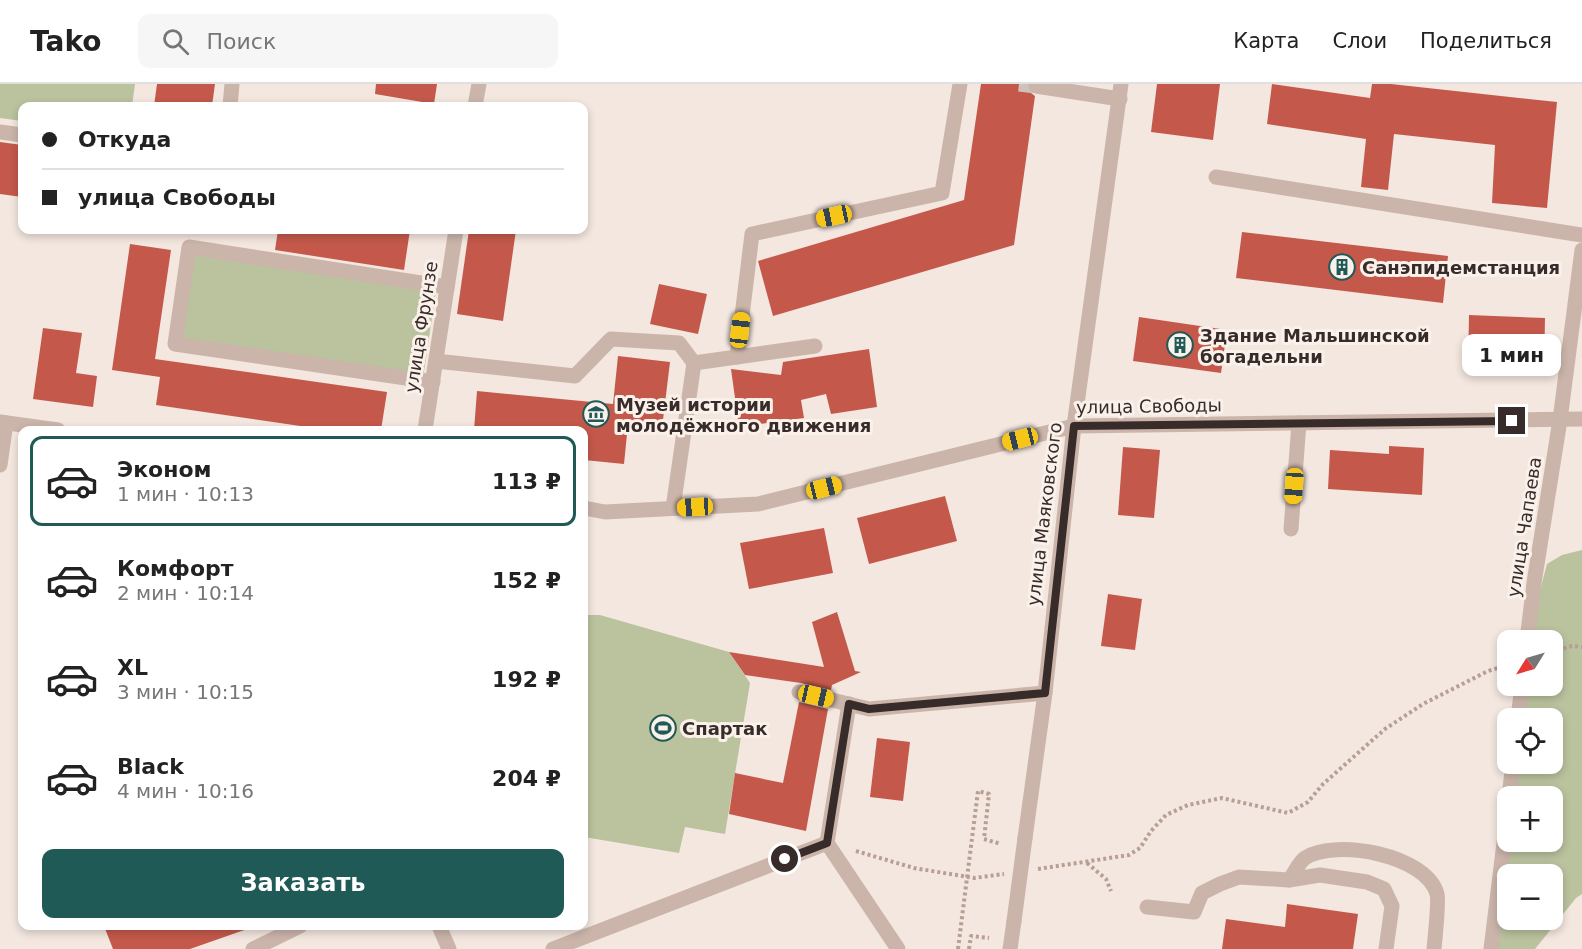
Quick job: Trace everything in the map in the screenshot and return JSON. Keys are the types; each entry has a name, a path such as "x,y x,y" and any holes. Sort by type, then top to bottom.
{"street":[{"path":"230,102 232,84"},
{"path":"476,102 479,84"},
{"path":"738,357 752,234 942,193 960,84"},
{"path":"1036,86 1121,91"},
{"name":"улица Маяковского","path":"1010,949 1045,693 1074,426 1121,91"},
{"path":"0,132 18,134"},
{"path":"1216,177 1582,235"},
{"name":"улица Фрунзе","path":"426,426 455,234"},
{"path":"433,382 175,344 189,247 447,287"},
{"name":"улица Чапаева","path":"1528,630 1578,316 1582,250"},
{"path":"436,360 575,376 611,339 679,343 694,363 673,508"},
{"path":"694,363 815,346"},
{"name":"улица Свободы","path":"588,509 605,512 758,504 1074,426 1582,419"},
{"path":"0,465 3,422 30,426"},
{"path":"1291,529 1299,423"},
{"path":"799,692 869,709 1045,693"},
{"path":"849,704 827,843 898,949"},
{"path":"553,949 827,843"},
{"path":"1289,880 1305,858 1327,849 1377,853 1405,862 1426,878 1437,893 1434,949"},
{"path":"1491,949 1503,852"},
{"path":"1147,907 1194,912 1202,893 1239,877 1289,880 1320,874 1367,882 1384,889 1392,906 1386,949"},
{"path":"441,930 449,949"},
{"path":"253,949 273,932"}],"path":[{"path":"1563,649 1572,646 1582,647"},
{"path":"1111,891 1106,879 1086,862 1130,855 1140,848 1151,831 1166,815 1188,804 1222,798 1288,813 1308,802 1323,784 1385,729 1423,704 1497,668"},
{"path":"958,949 978,791 989,794 984,839 1001,843"},
{"path":"827,843 914,868 974,878"},
{"path":"969,949 971,936 990,938"}],"green space":[{"path":"0,84 135,84 133,102 18,102 18,120 0,118"},
{"path":"192,254 436,291 423,378 179,341"},
{"path":"1582,550 1582,894 1563,914 1563,864 1508,864 1510,852 1563,852 1563,786 1517,786 1519,774 1563,774 1563,708 1526,708 1528,696 1563,696 1563,630 1535,630 1539,594 1547,564 1562,555"},
{"name":"Спартак","path":"588,615 600,615 729,652 750,683 725,834 685,827 679,853 588,838"},
{"path":"1499,930 1550,930 1535,949 1497,949"}],"building":[{"path":"157,84 215,84 213,102 155,102"},
{"path":"376,84 437,84 434,102 375,94"},
{"path":"981,84 1027,84 1027,90 1035,96 1014,245 773,316 758,261 964,200"},
{"path":"1157,84 1220,84 1213,140 1151,132"},
{"path":"1272,84 1370,98 1372,84 1391,84 1557,102 1547,208 1492,203 1495,145 1394,134 1388,190 1361,187 1366,139 1267,124"},
{"path":"0,142 18,144 18,196 0,194"},
{"name":"Санэпидемстанция","path":"1242,232 1448,256 1443,303 1236,278"},
{"path":"277,234 409,234 404,270 275,250"},
{"path":"468,234 515,234 503,321 457,314"},
{"path":"130,244 171,250 155,359 387,392 382,426 300,426 156,405 160,377 112,370"},
{"path":"659,284 707,294 698,334 650,324"},
{"path":"1469,315 1545,318 1544,370 1468,367"},
{"name":"Здание Мальшинской богадельни","path":"1139,317 1227,330 1221,373 1133,361"},
{"path":"43,328 82,333 76,373 97,376 93,407 33,399"},
{"path":"869,349 877,407 831,414 826,394 801,400 804,418 739,427 731,369 781,375 783,362"},
{"name":"Музей истории молодёжного движения","path":"618,356 670,362 662,428 628,424 624,464 588,460 588,426 474,426 477,391 613,404"},
{"path":"1389,446 1424,448 1422,495 1328,489 1330,450 1389,454"},
{"path":"1123,447 1160,450 1154,518 1118,515"},
{"path":"945,496 957,541 869,564 857,518"},
{"path":"824,528 833,573 749,589 740,543"},
{"path":"1108,594 1142,599 1135,650 1101,646"},
{"path":"837,612 855,671 861,672 832,685 831,690 745,675 729,652 824,667 812,622"},
{"path":"799,702 828,709 806,831 729,814 735,773 783,783"},
{"path":"877,738 910,742 903,801 870,797"},
{"path":"1287,904 1358,914 1353,949 1222,949 1226,919 1285,927"},
{"path":"106,930 244,930 190,949 113,949"}],"tunnel":[{"path":"1019,84 1036,86"}],"place":[{"name":"Санэпидемстанция","path":"1342,267"},
{"name":"Здание Мальшинской богадельни","path":"1180,345"},
{"name":"Музей истории молодёжного движения","path":"596,414"},
{"name":"Спартак","path":"663,728"}],"route":[{"path":"785,859 827,843 849,704 869,709 1045,693 1074,426 1512,421"}]}
